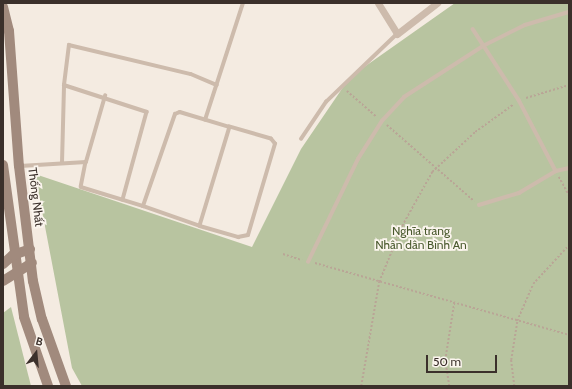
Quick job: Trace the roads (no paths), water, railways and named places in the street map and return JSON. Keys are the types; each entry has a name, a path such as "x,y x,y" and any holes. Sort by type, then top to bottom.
{"main road":[{"name":"Thống Nhất","path":"3,8 9,31 19,166 32,263 42,319 66,386"},
{"path":"3,165 15,272 24,317 48,386"},
{"path":"3,264 13,255 30,249"},
{"path":"3,281 15,272 32,263"}],"street":[{"path":"378,3 397,34 437,3"}],"lane":[{"path":"205,120 243,3"},
{"path":"308,262 345,182 382,121 404,97 483,46 525,25 569,12"},
{"path":"473,29 519,100 556,171"},
{"path":"301,138 326,102 397,34"},
{"path":"62,163 64,85 67,47 72,44 191,74 217,85"},
{"path":"64,85 105,96 147,112 123,200"},
{"path":"105,96 86,162 81,187 143,206 200,226 238,237 248,235 275,149 271,139 180,112 171,118 143,206"},
{"path":"200,226 230,127"},
{"path":"19,166 86,162"},
{"path":"479,205 519,193 556,171 569,168"}],"park label":[{"name":"Nghĩa trang Nhân dân Bình An","path":"421,238"}]}
